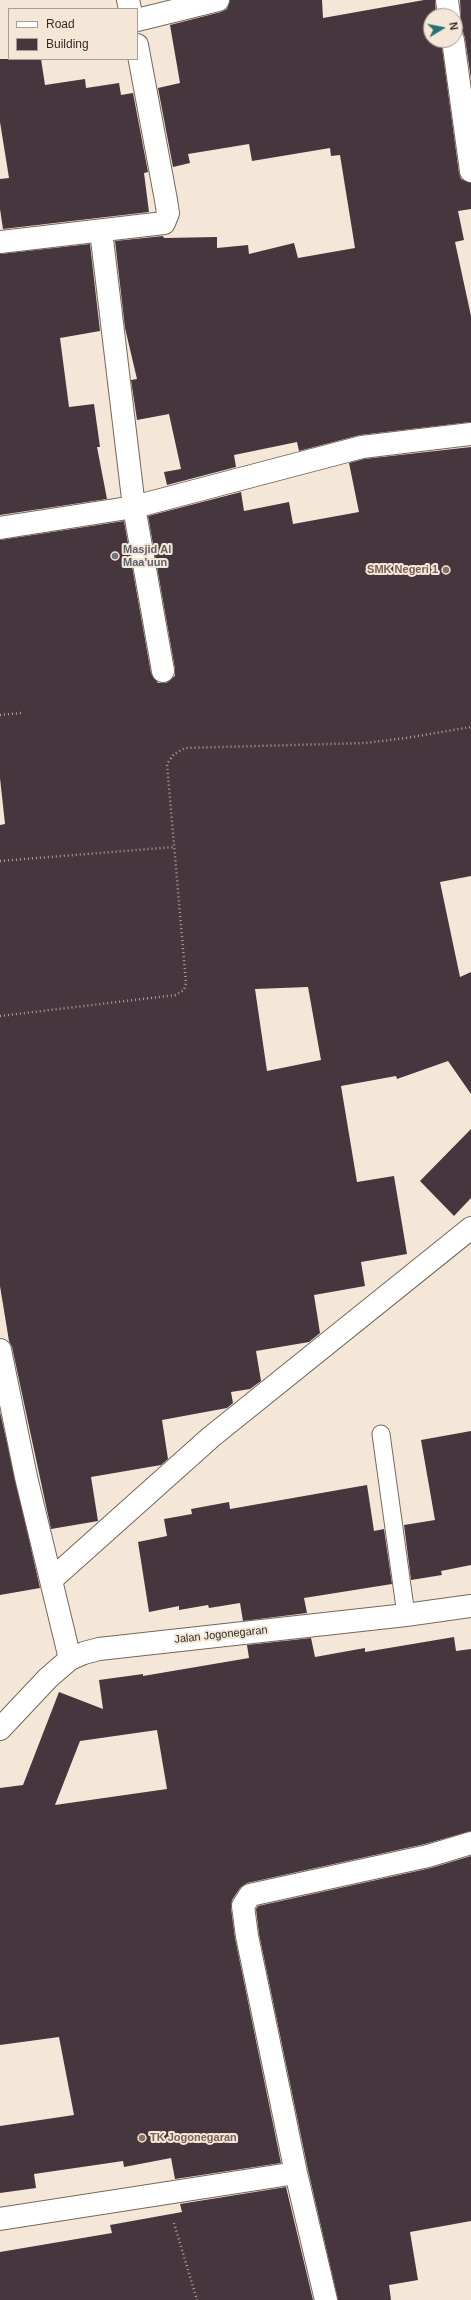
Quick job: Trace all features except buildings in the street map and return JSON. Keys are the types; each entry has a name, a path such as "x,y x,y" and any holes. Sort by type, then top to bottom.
{"street":[{"path":"138,20 218,0"},
{"path":"454,48 471,171"},
{"path":"0,242 164,223 167,218 166,200 138,50"},
{"path":"101,231 134,507 163,671"},
{"path":"0,528 134,507 362,447 471,434"},
{"path":"51,1580 211,1437 470,1233"},
{"path":"0,1350 26,1477 70,1659"},
{"name":"Jalan Jogonegaran","path":"0,1728 27,1698 70,1659 99,1649 406,1615 471,1606"},
{"path":"326,2300 296,2173 243,1906 250,1895 428,1856 471,1843"},
{"path":"0,2219 296,2173"}],"lane":[{"path":"381,1434 406,1615"}],"path":[{"path":"0,715 21,713"},
{"path":"0,1016 176,995 184,990 186,983 167,764 174,754 185,748 366,742 406,738 471,727"},
{"path":"0,861 174,847"},
{"path":"164,2194 197,2300"}],"place":[{"name":"Masjid Al Maa'uun","path":"115,556"},
{"name":"SMK Negeri 1","path":"446,570"},
{"name":"TK Jogonegaran","path":"142,2138"}]}
